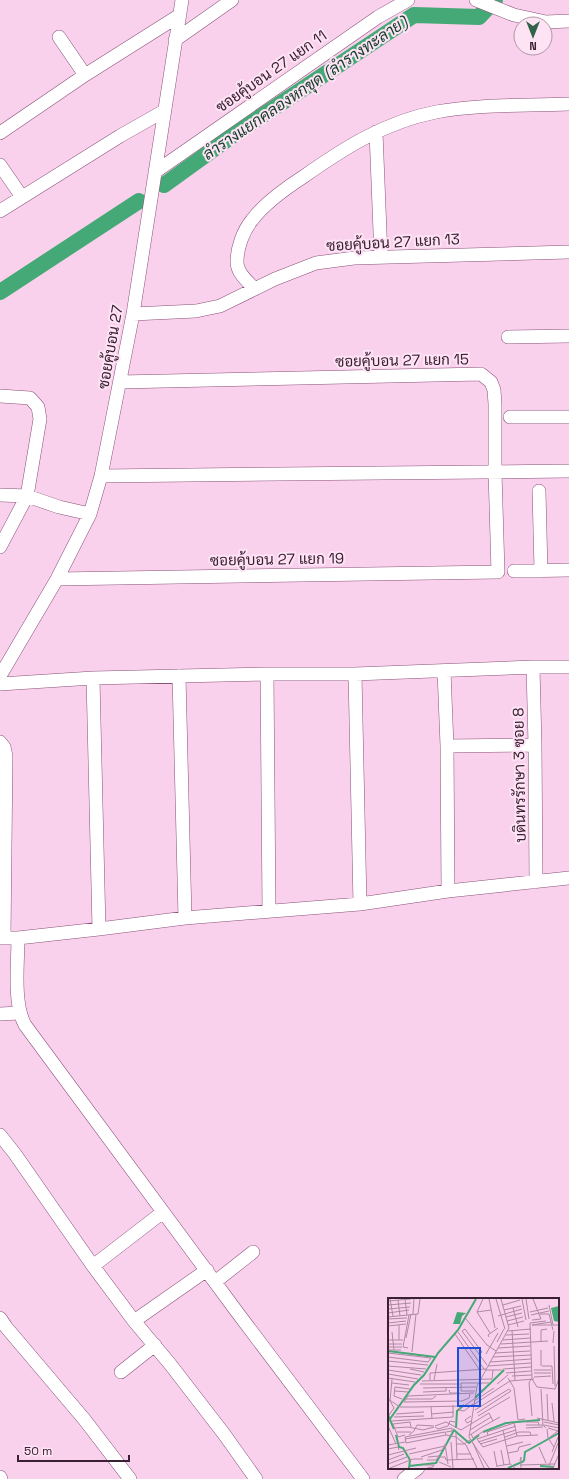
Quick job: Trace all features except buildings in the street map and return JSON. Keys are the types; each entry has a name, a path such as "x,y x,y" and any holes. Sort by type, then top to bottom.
{"street":[{"name":"ซอยคู้บอน 27","path":"0,676 57,579 90,514 102,476 133,314 182,0"},
{"path":"175,40 232,0"},
{"name":"ซอยคู้บอน 27 แยก 11","path":"155,172 378,17 408,0"},
{"path":"476,0 514,15 546,22 569,21"},
{"path":"0,133 85,75 180,15"},
{"path":"59,36 85,75"},
{"path":"255,289 242,276 237,263 240,241 252,220 281,192 340,151 376,132 402,121 436,112 472,108 569,104"},
{"path":"0,211 164,110"},
{"path":"376,132 381,257"},
{"path":"0,165 22,197"},
{"name":"ซอยคู้บอน 27 แยก 13","path":"133,314 196,311 220,306 275,279 316,263 354,258 485,253 569,252"},
{"path":"508,337 569,336"},
{"name":"ซอยคู้บอน 27 แยก 15","path":"120,382 482,374 491,382 494,390 498,572"},
{"path":"0,396 30,398 38,407 40,419 27,496 0,547"},
{"path":"510,417 569,417"},
{"path":"102,476 569,471"},
{"path":"539,491 541,571"},
{"path":"0,495 27,496 90,514"},
{"path":"514,571 569,570"},
{"name":"ซอยคู้บอน 27 แยก 19","path":"57,579 498,572"},
{"name":"บดินทรรักษา 3 ซอย 8","path":"533,667 536,882"},
{"path":"0,684 93,678 267,674 355,674 569,667"},
{"path":"444,671 447,746 448,891"},
{"path":"267,674 269,911"},
{"path":"355,674 360,904"},
{"path":"179,676 185,918"},
{"path":"93,678 99,929"},
{"path":"0,742 4,747 6,756 2,938 18,938 185,918 360,904 448,891 569,878"},
{"path":"447,746 535,744"},
{"path":"18,938 19,1013 25,1025 363,1479"},
{"path":"0,1014 19,1013"},
{"path":"0,1135 15,1154 93,1266 134,1321 155,1345 224,1434 256,1479"},
{"path":"93,1266 163,1212"},
{"path":"215,1282 253,1252"},
{"path":"134,1321 207,1270"},
{"path":"2,1325 84,1419 130,1479"},
{"path":"121,1372 155,1345"},
{"path":"404,1479 417,1469"}],"waterway":[{"name":"ลำรางแยกคลองหกขุด (ลำรางทะลาย)","path":"164,185 236,133 414,15 479,17 495,0"},
{"name":"ลำรางแยกคลองหกขุด (ลำรางทะลาย)","path":"0,292 139,201"}]}
